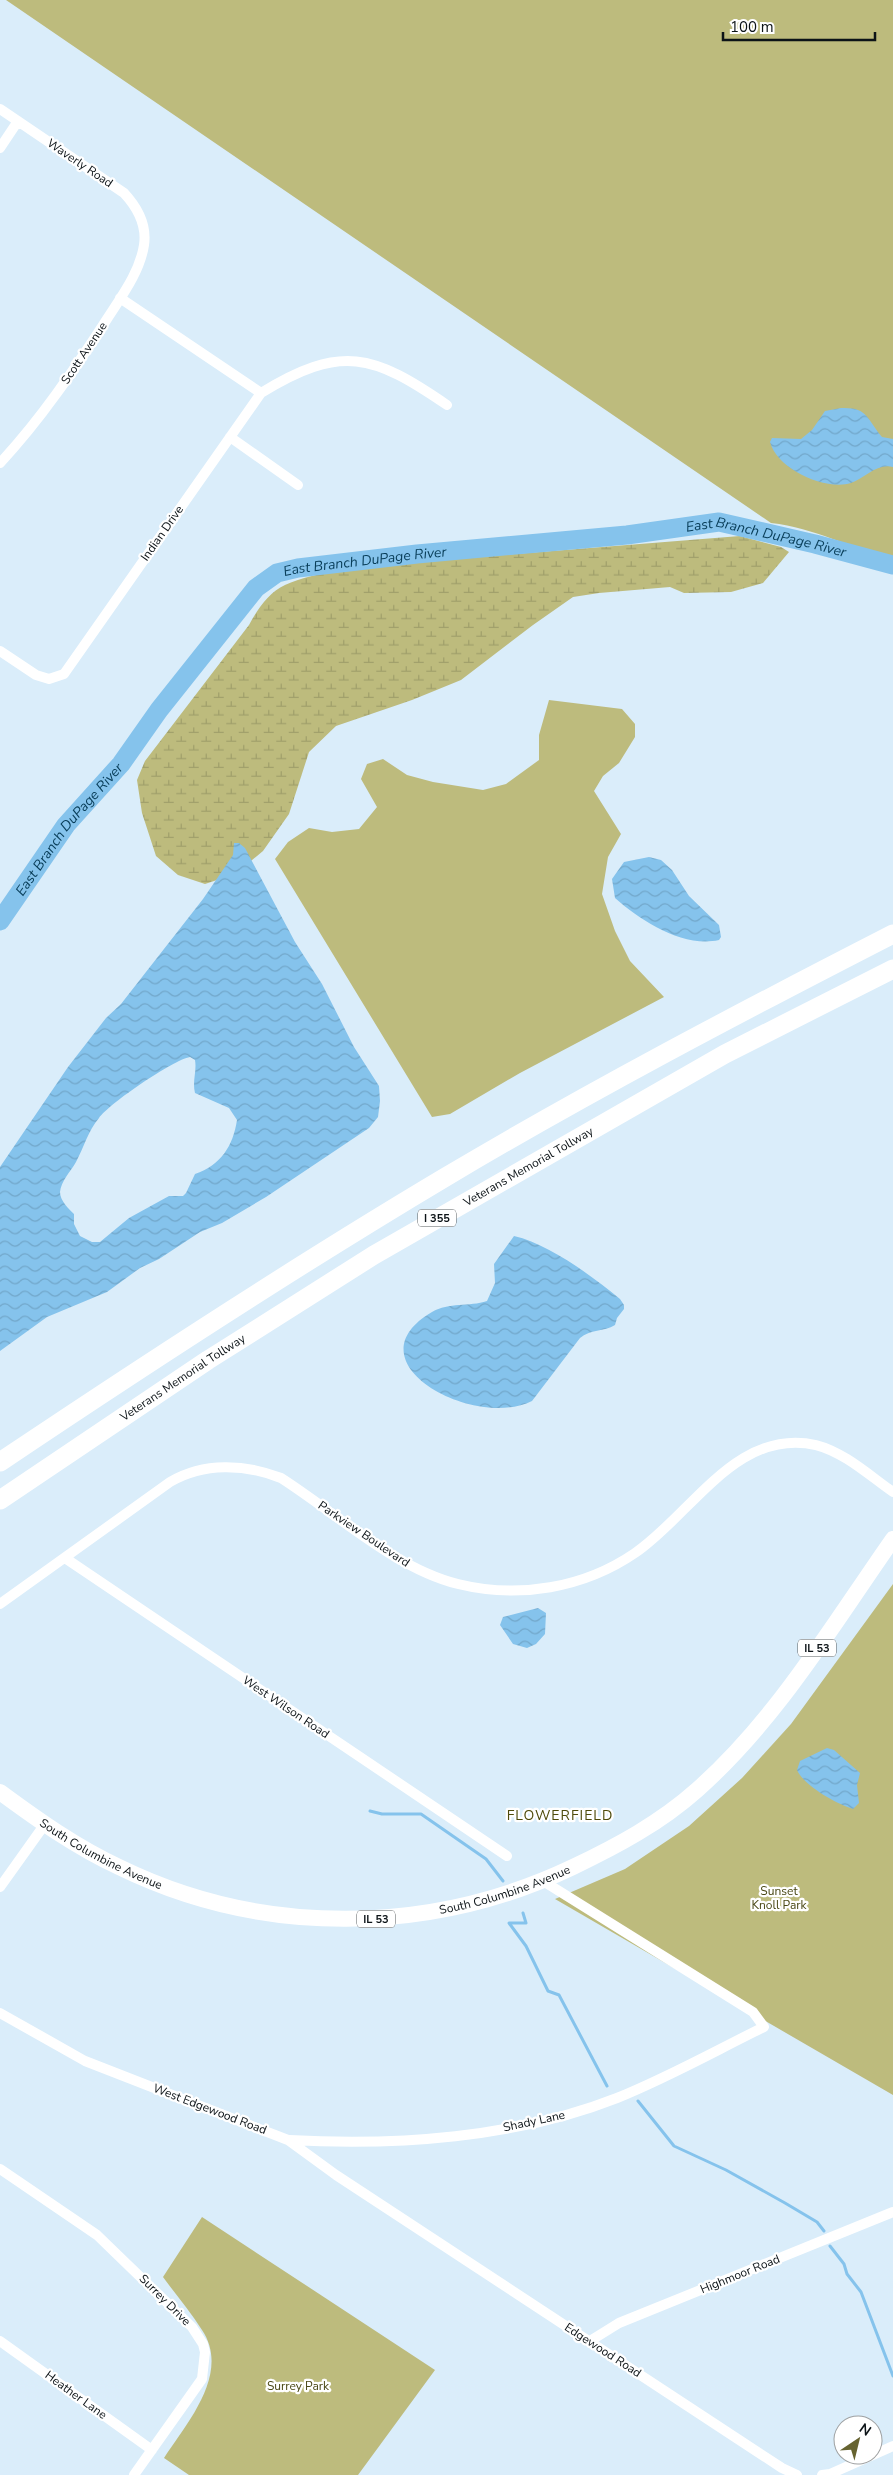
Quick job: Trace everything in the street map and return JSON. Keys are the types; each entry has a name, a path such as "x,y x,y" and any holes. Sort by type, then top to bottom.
{"highway":[{"name":"I 355","path":"0,1462 190,1335 446,1177 704,1032 893,934"},
{"name":"Veterans Memorial Tollway","path":"0,1500 200,1365 374,1255 725,1054 893,969"}],"main road":[{"name":"South Columbine Avenue","path":"0,1792 44,1824 98,1856 163,1886 224,1905 284,1916 343,1920 414,1916 474,1904 543,1881 613,1848 656,1822 696,1791 736,1752 787,1692 893,1539"}],"street":[{"name":"Waverly Road","path":"0,109 124,194 136,209 144,231"},
{"path":"0,148 18,121"},
{"name":"Scott Avenue","path":"0,463 38,420 78,364 120,298 141,256 144,231"},
{"path":"120,298 261,393 302,370 320,364 354,362 393,371 448,404"},
{"name":"Indian Drive","path":"0,651 36,675 49,679 64,674 261,393"},
{"path":"230,437 298,484"},
{"name":"Parkview Boulevard","path":"0,1604 170,1482 193,1471 209,1468 238,1468 266,1472 281,1478 415,1568 457,1584 511,1591 554,1588 587,1578 623,1561 657,1536 732,1466 762,1448 798,1443 817,1446 851,1463 893,1492"},
{"name":"West Wilson Road","path":"65,1558 507,1856"},
{"path":"0,1887 44,1824"},
{"name":"Shady Lane","path":"288,2140 342,2143 434,2140 519,2125 572,2112 617,2098 764,2027 753,2012 602,1920 543,1881"},
{"name":"West Edgewood Road","path":"0,2013 84,2061 288,2140 336,2175 410,2223"},
{"name":"Surrey Drive","path":"0,2169 97,2235 192,2327 200,2339 206,2361 202,2379 134,2475"},
{"name":"Highmoor Road","path":"590,2341 618,2323 893,2212"},
{"name":"Edgewood Road","path":"410,2223 782,2468 796,2475"},
{"name":"Heather Lane","path":"0,2340 152,2450"},
{"path":"822,2475 830,2474 893,2446"}],"green space":[{"path":"6,0 893,0 893,560 803,529 771,523"},
{"path":"740,536 781,547 789,552 763,583 731,592 684,593 670,587 573,597 461,680 412,700 336,726 309,752 289,814 263,851 235,874 205,884 178,875 156,856 142,813 137,780 145,761 249,625 264,602 279,588 297,580 323,574 388,564"},
{"path":"549,700 622,709 635,724 635,737 619,763 603,776 594,791 621,834 608,857 602,894 615,931 630,961 664,997 520,1073 450,1114 432,1117 275,859 288,842 309,828 332,832 359,829 377,807 361,779 367,764 383,759 407,775 433,782 483,790 506,784 539,760 539,735"},
{"name":"Sunset Knoll Park","path":"893,1584 893,2095 555,1899 625,1869 689,1826 742,1778 791,1724"},
{"name":"Surrey Park","path":"202,2217 435,2370 358,2475 189,2475 164,2458 194,2413 209,2380 212,2363 210,2346 202,2330 163,2277"}],"water":[{"path":"841,408 857,409 866,415 882,437 893,439 893,467 887,466 876,469 851,483 840,485 828,484 803,476 782,461 774,452 770,442 772,438 801,439 812,430 825,411"},
{"path":"234,843 239,843 245,848 295,942 322,984 354,1047 379,1086 378,1117 369,1128 266,1197 222,1223 200,1232 159,1259 140,1268 107,1292 47,1317 0,1351 0,1167 68,1067 106,1018 121,1004 203,899 233,855","holes":["190,1057 195,1060 195,1093 229,1108 237,1120 229,1146 219,1160 195,1174 183,1196 169,1196 129,1218 100,1242 92,1242 80,1236 74,1224 74,1214 63,1202 60,1192 64,1180 76,1162 95,1123 115,1103 157,1074"]},
{"path":"649,857 661,860 672,870 689,896 719,925 721,937 719,940 691,940 663,931 625,907 615,898 612,879 624,862"},
{"path":"514,1236 541,1246 570,1262 620,1299 624,1309 617,1318 615,1325 588,1333 580,1338 532,1401 508,1408 480,1406 452,1399 428,1386 411,1370 404,1351 410,1331 432,1312 439,1309 487,1301 495,1283 494,1264"},
{"path":"538,1608 546,1613 545,1634 536,1644 527,1648 513,1644 500,1625 503,1617"},
{"path":"827,1748 834,1750 860,1773 857,1785 859,1803 853,1809 830,1799 814,1788 806,1782 797,1770 800,1761"}],"waterway":[{"name":"East Branch DuPage River","path":"0,921 66,825 121,764 159,710 256,588 277,573 298,568 417,554 627,535 719,522 815,544 893,565"},
{"path":"370,1811 382,1814 421,1814 486,1859 503,1881"},
{"path":"523,1913 526,1923 509,1923 526,1946 548,1991 559,1995 607,2086"},
{"path":"638,2101 674,2146 726,2170 785,2203 817,2222 824,2231"},
{"path":"830,2246 844,2264 847,2274 861,2292 893,2376"}],"district":[{"name":"FLOWERFIELD","path":"560,1815"}]}
